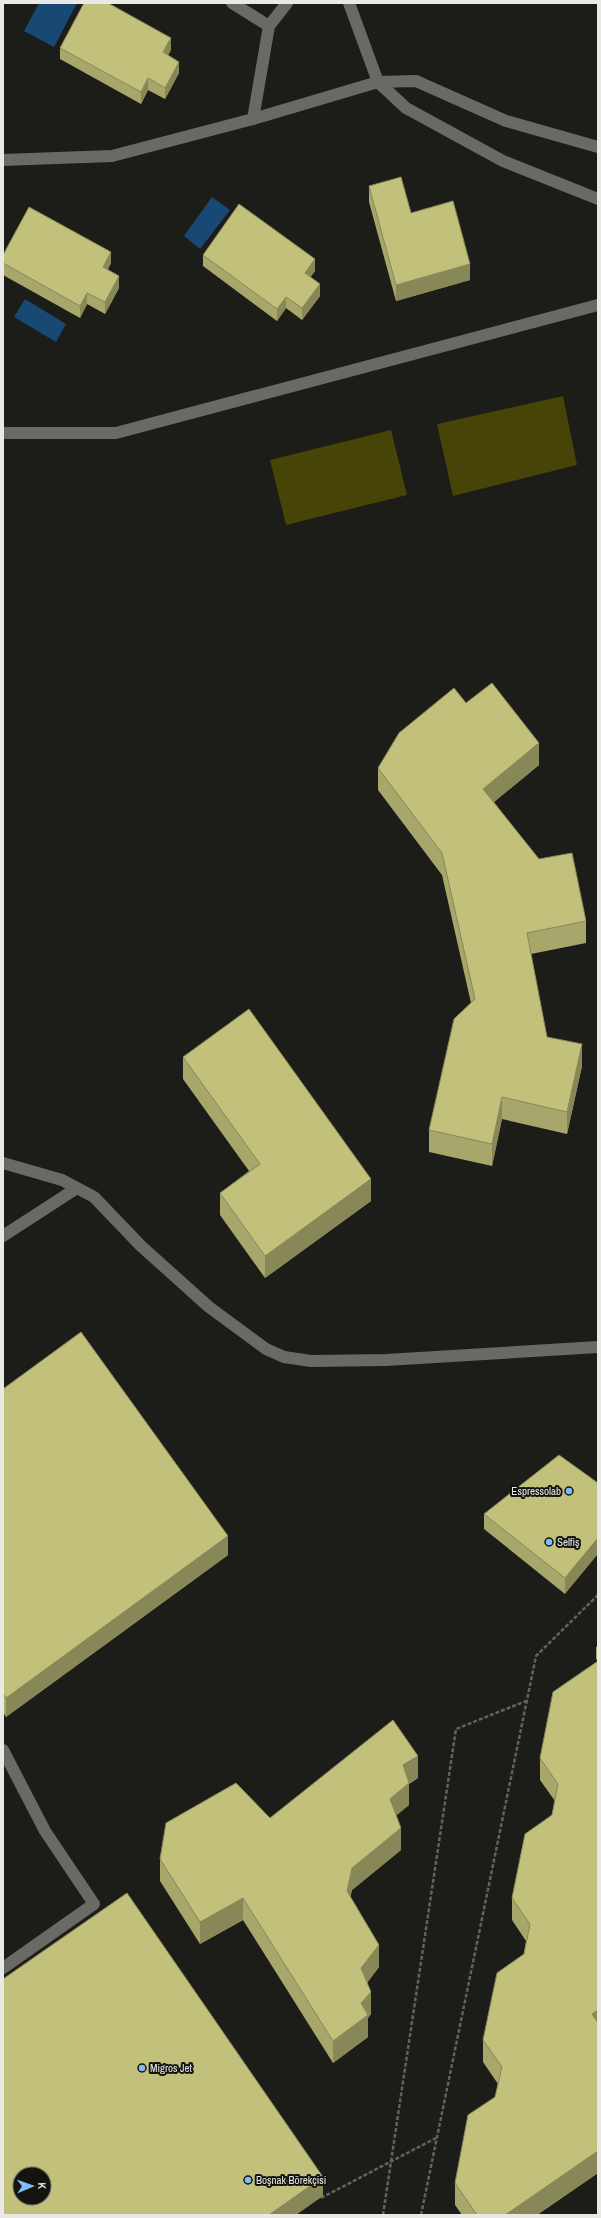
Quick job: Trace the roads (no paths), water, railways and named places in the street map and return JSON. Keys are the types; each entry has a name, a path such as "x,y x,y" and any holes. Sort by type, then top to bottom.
{"street":[{"path":"232,3 270,26"},
{"path":"253,119 270,26 287,3"},
{"path":"349,3 378,82 406,108 503,161 598,199"},
{"path":"3,160 112,156 253,119 378,82 416,81 506,121 598,147"},
{"path":"3,433 116,433 598,305"},
{"path":"3,1163 62,1180 94,1197 141,1246 209,1307 266,1349 284,1357 311,1361 386,1360 598,1347"},
{"path":"3,1236 77,1188"},
{"path":"3,1750 45,1831 94,1904 3,1968"}],"water":[{"path":"39,3 77,3 54,47 24,31"},
{"path":"212,197 230,210 200,249 184,236"},
{"path":"25,299 66,324 56,342 14,317"}],"place":[{"name":"Espressolab","path":"569,1491"},
{"name":"Selfiş","path":"549,1542"},
{"name":"Migros Jet","path":"142,2068"},
{"name":"Boşnak Börekçisi","path":"248,2180"}]}
